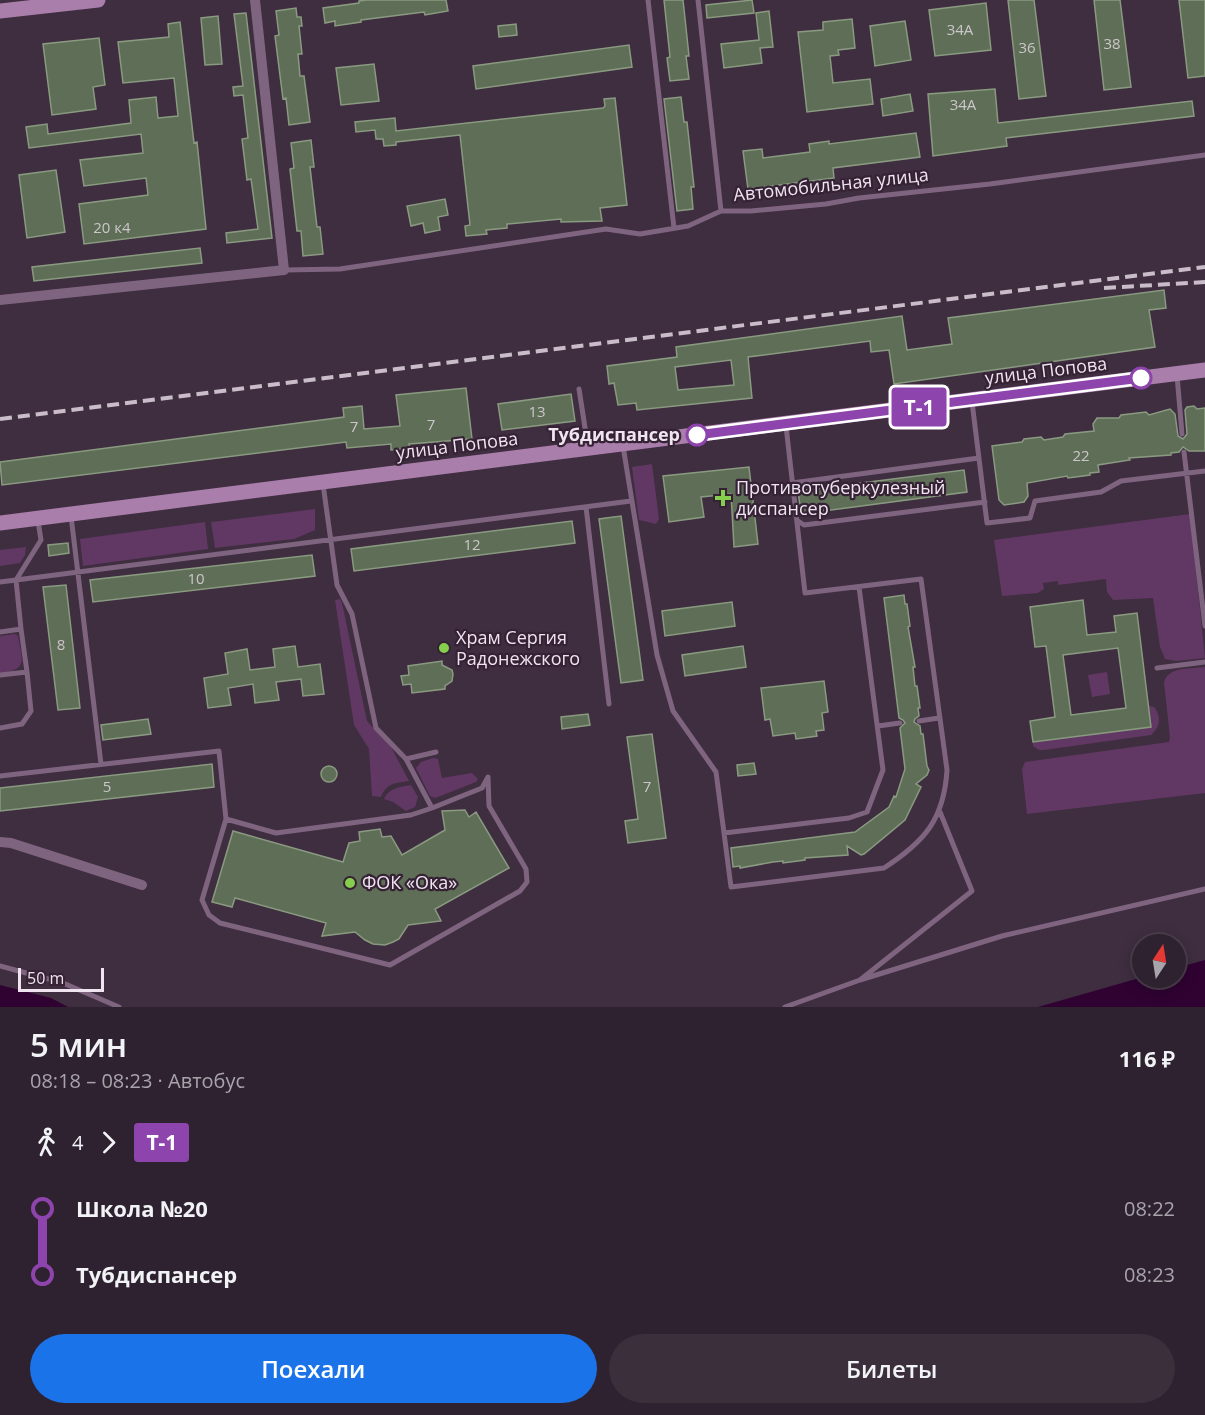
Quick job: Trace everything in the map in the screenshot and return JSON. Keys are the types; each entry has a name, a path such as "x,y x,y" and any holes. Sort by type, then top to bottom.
{"street":[{"path":"0,11 98,0"},
{"path":"0,300 284,270 255,0"},
{"name":"улица Попова","path":"0,523 1205,370"},
{"path":"0,842 11,843 142,885"}],"lane":[{"path":"648,0 674,228"},
{"path":"698,0 722,211"},
{"name":"Автомобильная улица","path":"284,270 340,269 606,229 640,234 688,226 722,211 751,211 826,204 1205,155"},
{"path":"1177,374 1182,434"},
{"path":"579,389 588,449"},
{"path":"972,400 987,523 1030,518 1035,501 1101,492 1121,482 1205,471"},
{"path":"623,445 657,655 673,711 716,772 731,887 884,868 903,856 916,843 940,812 946,793 947,770 921,579 806,593 786,424"},
{"path":"1184,452 1205,626"},
{"path":"792,483 979,458"},
{"path":"322,483 337,585 352,614 376,729 406,759 432,808"},
{"path":"0,582 632,501"},
{"path":"798,521 804,525 985,502"},
{"path":"586,507 609,704"},
{"path":"70,514 101,764"},
{"path":"0,728 22,724 31,711 16,580 41,540 38,518"},
{"path":"724,833 849,818 867,812 884,770 859,586"},
{"path":"0,632 21,629"},
{"path":"1157,669 1205,662"},
{"path":"0,675 27,672"},
{"path":"919,721 939,718"},
{"path":"878,726 900,723"},
{"path":"0,776 219,751 226,819 202,900 209,915 220,923 390,965 520,891 527,882 526,869 489,806 488,777 482,788 411,815 276,833 226,819"},
{"path":"406,759 436,752"},
{"path":"860,980 972,891 940,812"},
{"path":"785,1007 860,980 1002,936 1205,889"},
{"path":"0,966 63,983 120,1007"}],"shaded area":[{"path":"652,464 659,519 656,524 639,520 632,467"},
{"path":"315,509 315,530 294,539 215,548 211,522"},
{"path":"1190,514 1205,658 1176,661 1165,659 1160,647 1153,598 1113,600 1107,592 1106,579 1058,585 1058,581 1043,583 1044,589 1038,593 1002,596 994,540"},
{"path":"205,522 208,549 83,566 80,539"},
{"path":"26,547 25,555 20,563 0,566 0,550"},
{"path":"340,599 367,721 391,747 409,781 389,786 381,797 372,796 369,749 354,725 335,600"},
{"path":"15,634 18,636 21,662 16,669 0,673 0,636"},
{"path":"1205,667 1205,793 1027,814 1022,769 1025,762 1169,742 1164,682 1175,671"},
{"path":"1107,672 1110,694 1092,697 1088,675"},
{"path":"1149,706 1154,707 1159,718 1158,725 1151,735 1044,750 1033,746 1033,742 1151,727"},
{"path":"433,758 438,759 442,778 472,773 478,779 476,782 435,798 430,796 416,768 421,762"},
{"path":"411,785 418,797 415,807 406,811 384,799 392,790"},
{"path":"1205,960 1205,1007 1038,1007 1132,980 1132,988 1186,988 1186,965"},
{"path":"0,985 51,998 68,1007 0,1007"}],"building":[{"path":"366,0 446,0 448,11 361,20 361,22 335,26 335,21 325,23 323,8"},
{"path":"664,0 683,0 689,79 670,81"},
{"path":"752,0 754,13 707,18 706,5"},
{"path":"1008,0 1034,0 1046,96 1019,99"},
{"path":"1094,0 1120,0 1131,87 1104,90"},
{"path":"1179,0 1205,0 1205,76 1188,78"},
{"path":"986,3 991,50 935,56 929,10"},
{"path":"296,8 297,17 301,17 302,26 299,26 302,54 298,54 300,76 304,76 310,122 289,125 286,98 283,99 275,36 279,35 276,11"},
{"path":"769,11 773,47 760,48 762,63 724,68 721,44 759,40 756,13"},
{"path":"246,13 272,238 227,243 226,233 258,229 251,179 247,180 242,139 248,138 243,95 234,96 233,87 243,86 234,14"},
{"path":"218,16 222,64 205,65 201,18"},
{"path":"852,19 855,48 838,50 839,55 830,56 833,83 870,79 873,104 807,112 798,32 823,30 823,22"},
{"path":"905,21 911,60 875,66 870,26"},
{"path":"180,22 194,143 197,142 206,229 84,244 79,204 148,195 146,178 84,186 80,160 143,153 141,134 29,148 26,127 47,124 48,134 131,123 129,100 156,97 158,118 178,116 174,78 123,83 118,42 169,37 168,24"},
{"path":"516,24 517,35 499,37 498,26"},
{"path":"99,38 105,85 93,87 96,109 52,115 43,44"},
{"path":"629,45 632,67 476,89 473,66"},
{"path":"374,64 379,101 341,105 336,68"},
{"path":"995,89 998,123 1192,101 1194,116 1006,138 1007,146 933,156 928,94"},
{"path":"910,94 913,111 883,116 881,99"},
{"path":"681,97 684,122 687,122 694,187 691,187 693,209 677,211 664,99"},
{"path":"615,98 627,205 600,208 602,221 561,222 561,219 507,224 507,228 486,230 487,234 466,236 465,226 470,225 460,135 396,142 396,145 384,146 383,139 376,139 375,130 356,132 355,122 395,118 396,131 603,108 604,99"},
{"path":"916,133 920,157 833,168 834,178 748,189 743,151 762,149 763,158 810,152 809,144 829,141 829,144"},
{"path":"311,140 314,167 310,167 317,227 320,227 323,254 303,256 301,231 297,231 290,169 294,168 291,143"},
{"path":"56,170 65,232 27,238 19,175"},
{"path":"445,199 448,215 438,217 440,230 425,233 423,223 411,226 407,206"},
{"path":"200,248 202,263 34,281 32,267"},
{"path":"1164,290 1166,308 1149,310 1155,347 894,384 889,350 871,352 870,341 748,357 752,398 637,410 636,403 618,405 614,383 609,384 607,366 677,357 676,347 902,316 907,350 952,344 948,318","holes":["731,360 734,385 678,390 675,367"]},
{"path":"466,388 472,439 409,444 410,448 391,450 391,444 347,448 346,442 2,485 0,462 344,417 343,408 362,406 364,429 400,426 396,395"},
{"path":"571,394 575,421 502,430 498,404"},
{"path":"1194,406 1197,409 1205,408 1205,451 1189,451 1183,447 1179,452 1171,453 1171,455 1129,458 1130,460 1098,465 1099,472 1090,473 1090,475 1068,478 1067,476 1027,483 1028,496 1024,502 1004,505 999,500 992,446 1022,442 1024,439 1041,437 1044,440 1063,437 1065,434 1094,431 1093,424 1097,418 1119,418 1121,415 1146,412 1149,415 1170,409 1175,414 1178,436 1183,439 1187,434 1185,410 1187,407"},
{"path":"749,467 758,544 734,547 731,494 701,497 704,517 669,522 663,476"},
{"path":"964,470 967,492 801,514 798,491"},
{"path":"621,516 643,680 621,683 599,519"},
{"path":"572,521 575,543 354,571 351,549"},
{"path":"68,543 69,553 49,556 48,545"},
{"path":"312,555 315,576 93,602 90,580"},
{"path":"66,585 80,708 58,710 43,587"},
{"path":"904,595 915,667 913,667 915,686 917,686 920,708 918,708 919,716 914,722 920,726 921,734 923,734 929,770 927,775 916,784 921,787 905,820 861,855 847,846 848,855 733,867 731,848 855,832 889,807 894,796 896,797 905,769 900,728 905,723 899,718 884,598"},
{"path":"1083,600 1087,635 1116,632 1114,616 1137,613 1151,727 1033,742 1030,721 1055,717 1046,646 1035,647 1030,607","holes":["1118,648 1126,708 1071,715 1063,655"]},
{"path":"732,602 735,626 665,636 662,611"},
{"path":"295,646 298,667 320,664 324,694 303,696 301,679 276,682 279,700 255,703 253,684 228,688 231,705 208,708 204,678 228,674 225,653 247,649 250,670 275,667 273,649"},
{"path":"743,646 746,667 685,676 682,655"},
{"name":"Храм Сергия Радонежского","path":"442,661 442,665 452,670 453,674 452,681 445,686 445,689 412,693 411,684 403,685 401,676 409,675 408,666"},
{"path":"824,681 828,712 822,713 824,730 816,731 817,736 796,739 795,733 773,736 770,719 765,720 761,688"},
{"path":"588,714 590,725 562,729 561,717"},
{"path":"148,719 151,734 103,740 101,725"},
{"path":"652,734 666,838 628,843 625,821 638,819 627,737"},
{"path":"754,763 756,774 738,776 737,765"},
{"path":"212,764 214,787 0,811 0,788"},
{"path":"329,766 335,768 337,774 335,780 329,782 323,780 321,774 323,768"},
{"name":"ФОК «Ока»","path":"465,810 469,817 476,812 509,868 435,909 441,921 408,925 399,939 385,945 373,944 355,932 322,936 326,923 235,898 232,907 212,902 233,831 343,862 349,843 360,841 359,832 380,829 382,837 391,836 402,855 445,830 442,811"}],"railway":[{"path":"0,419 1205,267"},
{"path":"1104,288 1205,282"}],"bus line":[{"name":"Т-1","path":"697,435 1141,378"}],"place":[{"name":"Тубдиспансер","path":"697,435"},
{"name":"Противотуберкулезный диспансер","path":"723,498"},
{"name":"Храм Сергия Радонежского","path":"444,648"},
{"name":"ФОК «Ока»","path":"350,883"}]}
